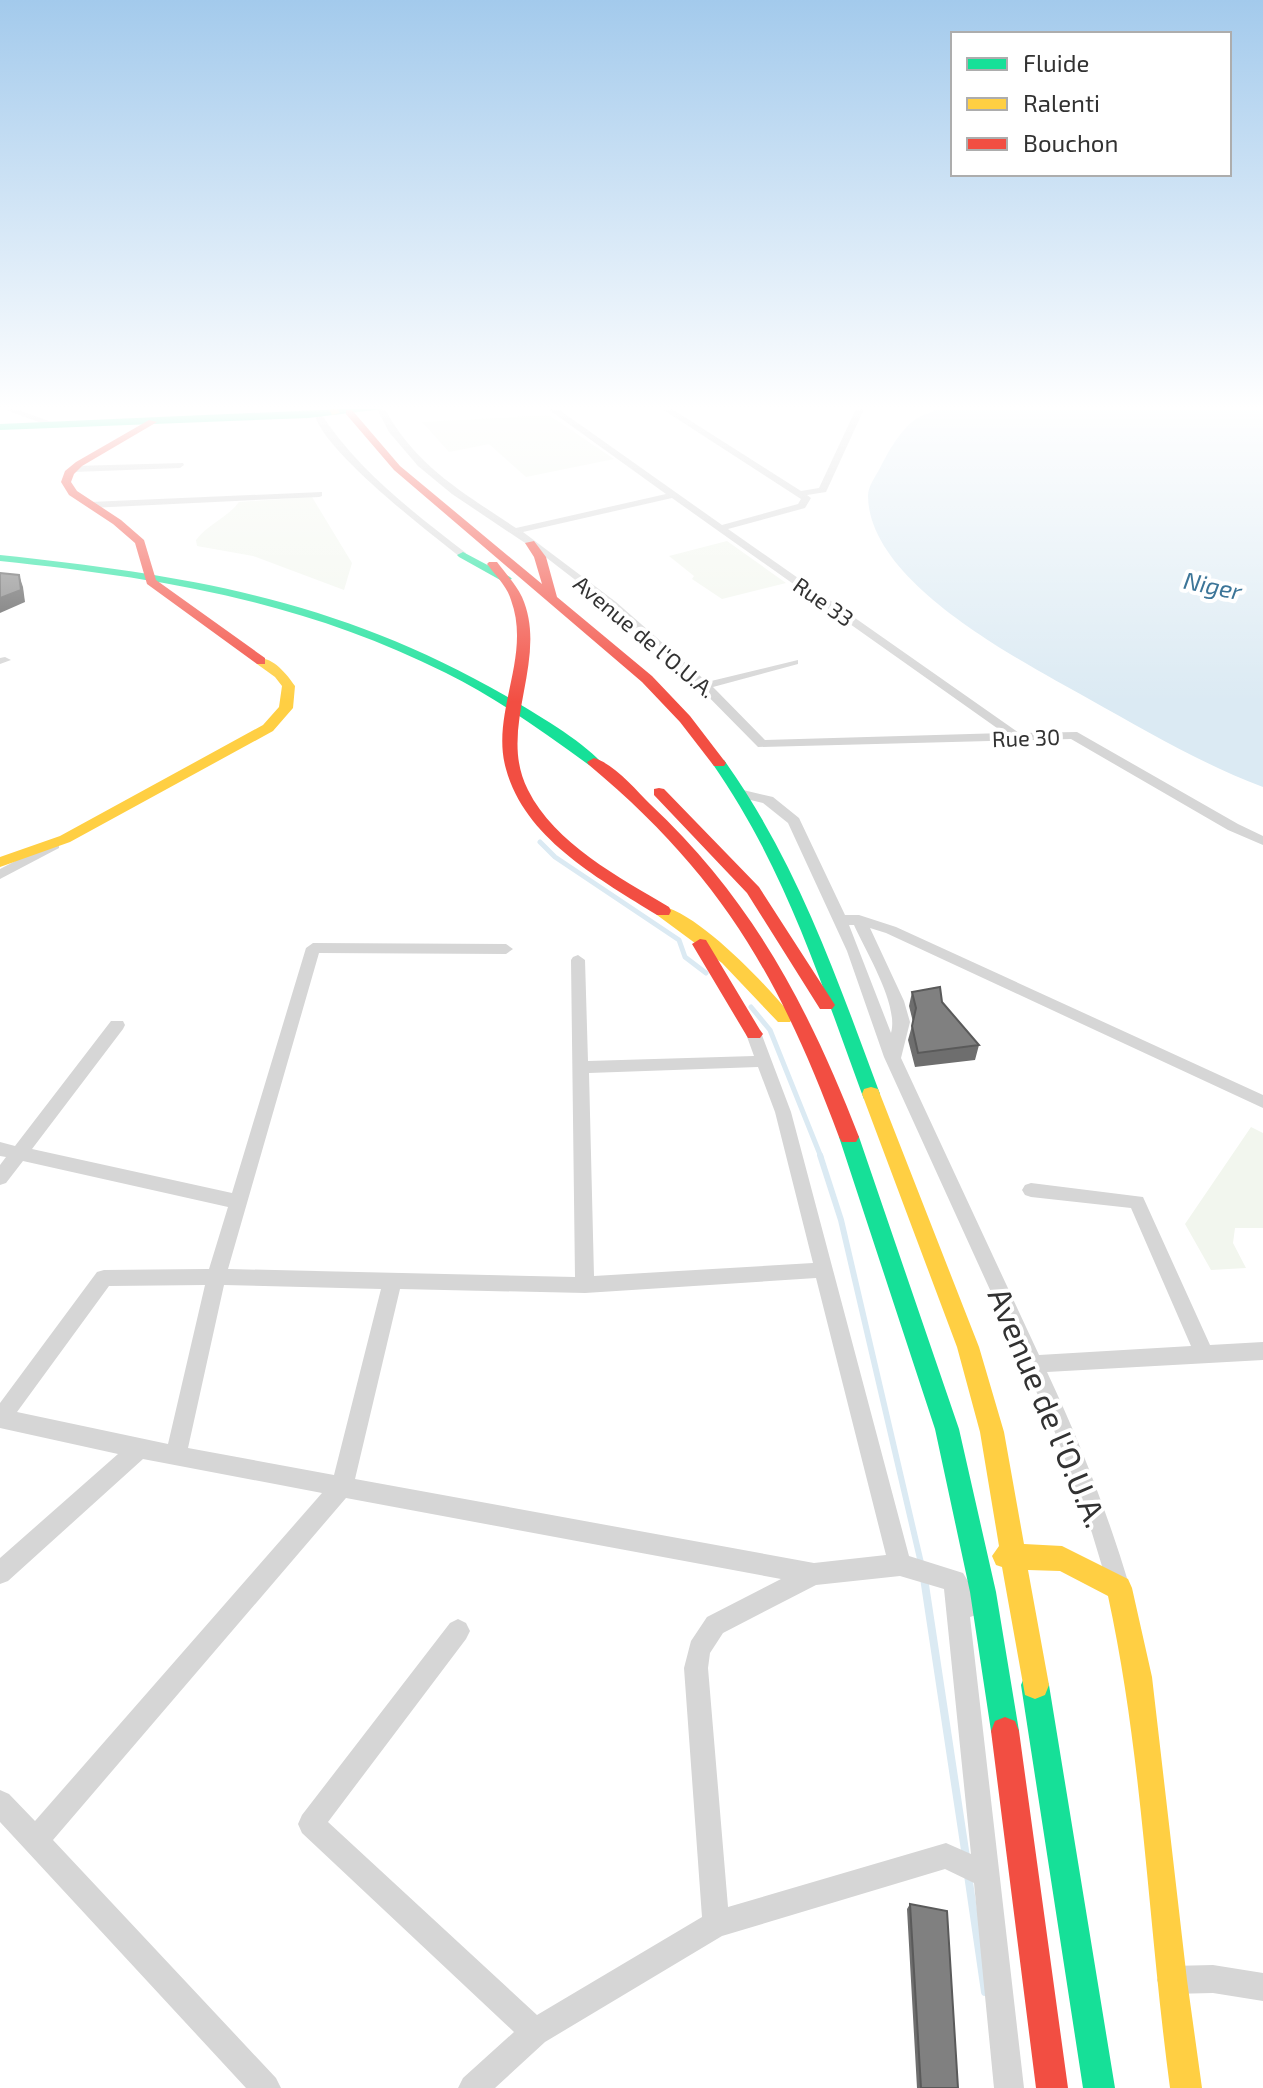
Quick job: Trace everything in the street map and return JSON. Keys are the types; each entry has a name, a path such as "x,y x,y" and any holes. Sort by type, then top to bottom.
{"main road":[{"path":"0,862 65,839 262,733 277,722 289,699 289,686 280,674 151,582 140,542 92,506"},
{"path":"430,506 481,550 508,580 524,613 525,674 508,743 513,772 524,797 552,831 580,856 685,923 748,974 820,1068"},
{"path":"443,506 647,679 685,719 743,794 769,838 806,915 853,1047"},
{"path":"523,537 540,557 551,597"},
{"path":"0,549 258,583 384,622 467,658"},
{"path":"463,555 508,580"},
{"path":"0,558 126,565"},
{"path":"171,571 306,607 371,630 442,661 484,684 616,779 660,819 745,921 798,1017 871,1195 946,1427 990,1635 1052,2088"},
{"path":"501,676 535,695"},
{"path":"644,779 703,835 753,890 853,1047"},
{"path":"685,923 718,971 754,1034"},
{"name":"Avenue de l'O.U.A.","path":"853,1047 968,1347 992,1432 1099,2088"},
{"path":"974,1555 1062,1559 1119,1588"},
{"name":"Avenue de l'O.U.A.","path":"1119,1588 1139,1677 1171,1980 1186,2088"}],"street":[{"path":"408,506 463,555"},
{"name":"Avenue de l'O.U.A.","path":"478,506 523,537 643,630 707,685 762,744"},
{"path":"523,537 632,506"},
{"name":"Rue 33","path":"689,506 1018,738"},
{"path":"720,528 789,512 798,506"},
{"path":"707,685 794,662"},
{"name":"Rue 30","path":"762,744 1073,735 1263,841"},
{"name":"Avenue de l'O.U.A.","path":"743,794 768,800 794,821 849,920 854,951 892,1057 1067,1437 1103,1533 1119,1588"},
{"path":"0,875 65,839"},
{"path":"849,920 891,930 1263,1102"},
{"path":"176,1455 216,1277 313,948 506,949"},
{"path":"578,960 585,1285"},
{"path":"0,1178 117,1025"},
{"path":"754,1034 783,1112 900,1565"},
{"path":"580,1067 764,1061"},
{"path":"0,1149 238,1202"},
{"path":"1031,1190 1137,1202 1204,1354"},
{"path":"824,1270 585,1285 216,1277 104,1278 0,1418 139,1449 814,1574 900,1565 955,1581 990,1635"},
{"path":"35,1841 342,1486 392,1282"},
{"path":"1033,1364 1263,1351"},
{"path":"0,1573 139,1449"},
{"path":"974,1555 955,1581 1009,2088"},
{"path":"716,1924 696,1668 699,1649 715,1625 814,1574"},
{"path":"458,1631 311,1824 535,2032"},
{"path":"0,1803 266,2088"},
{"path":"473,2088 535,2032 716,1924 946,1856 985,1875"},
{"path":"1171,1980 1213,1979 1263,1987"}],"shaded area":[{"path":"235,506 318,506 352,563 344,590 253,556 197,546 196,540 201,534"},
{"path":"727,541 786,583 722,599 692,579 694,576 669,556"},
{"path":"1251,1127 1263,1133 1263,1228 1235,1228 1233,1243 1246,1268 1211,1270 1185,1224"}],"water":[{"name":"Niger","path":"870,506 1263,506 1263,787 1174,746 990,641 921,589 894,560 875,528"}],"building":[{"path":"0,573 19,575 21,590 0,598"},
{"path":"940,987 942,1002 979,1045 918,1053 912,1026 916,1008 912,992"},
{"path":"910,1904 947,1911 958,2088 921,2088"}],"waterway":[{"path":"540,842 555,857 679,940 685,957 706,973"},
{"path":"751,1007 770,1030 821,1157"},
{"path":"820,1155 841,1220 921,1563"},
{"path":"924,1578 966,1857"},
{"path":"968,1875 985,1992"}],"traffic: fast":[{"path":"463,555 506,579"},
{"path":"0,558 165,578 240,593 313,613 384,639 454,671 523,712 594,762"},
{"path":"719,763 746,801 789,881 824,965 871,1094"},
{"path":"849,1137 947,1429 983,1592 1005,1731"},
{"path":"1035,1685 1099,2088"}],"traffic: slow":[{"path":"0,862 65,839 268,728 286,708 289,686 280,674 261,661"},
{"path":"663,911 728,959 784,1018"},
{"path":"871,1094 968,1347 992,1432 1035,1685"},
{"path":"1005,1556 1062,1559 1119,1588 1139,1677 1171,1980 1186,2088"}],"traffic: jam":[{"path":"93,506 140,542 151,582 261,661"},
{"path":"443,506 647,679 685,719 719,763"},
{"path":"530,543 540,557 551,597"},
{"path":"493,564 515,595 523,621 522,663 510,746 512,767 520,790 534,812 573,851 663,911"},
{"path":"594,762 675,836 745,922 804,1026 849,1137"},
{"path":"659,792 753,890 826,1005"},
{"path":"700,944 754,1034"},
{"path":"1005,1731 1052,2088"}]}
